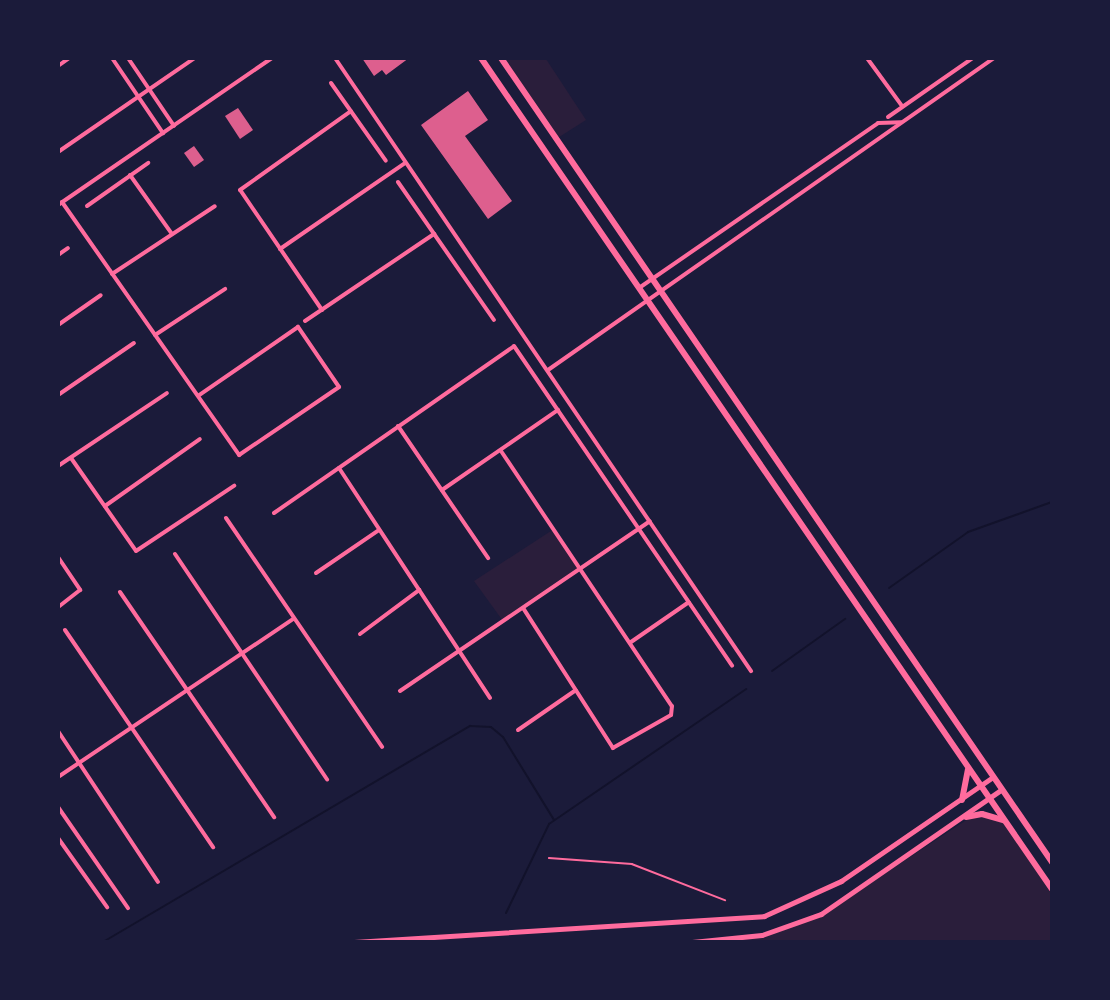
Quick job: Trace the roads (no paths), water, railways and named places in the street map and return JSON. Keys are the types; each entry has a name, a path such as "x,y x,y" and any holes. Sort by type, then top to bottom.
{"main road":[{"path":"481,58 1052,890"},
{"path":"501,58 1052,862"},
{"path":"962,800 967,767"},
{"path":"966,817 982,814 1004,820"}],"street":[{"path":"58,66 69,58"},
{"path":"112,58 164,133"},
{"path":"128,58 174,126"},
{"path":"58,152 195,58"},
{"path":"198,396 298,327 339,387 239,455 60,203 272,58"},
{"path":"335,58 751,671"},
{"path":"867,58 902,106"},
{"path":"888,117 973,58"},
{"path":"548,370 658,290 994,58"},
{"path":"331,83 386,161"},
{"path":"322,310 240,190 351,111"},
{"path":"639,289 878,123 902,122"},
{"path":"826,160 831,170"},
{"path":"87,206 148,162"},
{"path":"280,249 405,163"},
{"path":"130,175 172,234"},
{"path":"398,182 494,320"},
{"path":"112,274 215,206"},
{"path":"305,321 434,234"},
{"path":"58,255 68,248"},
{"path":"155,335 225,290"},
{"path":"58,325 101,295"},
{"path":"58,395 134,343"},
{"path":"274,513 513,346 637,531 732,666"},
{"path":"58,466 167,393"},
{"path":"442,490 558,410"},
{"path":"398,426 488,558"},
{"path":"105,506 200,440"},
{"path":"501,451 672,706 671,715 613,748 523,608"},
{"path":"71,458 136,551 234,486"},
{"path":"339,468 490,698"},
{"path":"58,478 58,483"},
{"path":"226,518 293,620 382,747"},
{"path":"400,692 650,521"},
{"path":"315,573 379,530"},
{"path":"175,554 327,779"},
{"path":"58,557 80,590 58,607"},
{"path":"360,634 419,590"},
{"path":"120,592 274,817"},
{"path":"630,642 688,602"},
{"path":"58,777 293,620"},
{"path":"65,630 213,847"},
{"path":"518,730 576,690"},
{"path":"58,731 158,882"},
{"path":"354,942 764,916 823,892 993,777"},
{"path":"692,942 762,935 808,920 862,890 1002,790"},
{"path":"58,807 128,908"},
{"path":"58,838 107,907"}],"waterway":[{"path":"889,588 968,532 1052,502"},
{"path":"772,671 845,619"},
{"path":"506,913 549,824 746,689"},
{"path":"103,942 470,726 491,727 503,737 554,820"}]}
